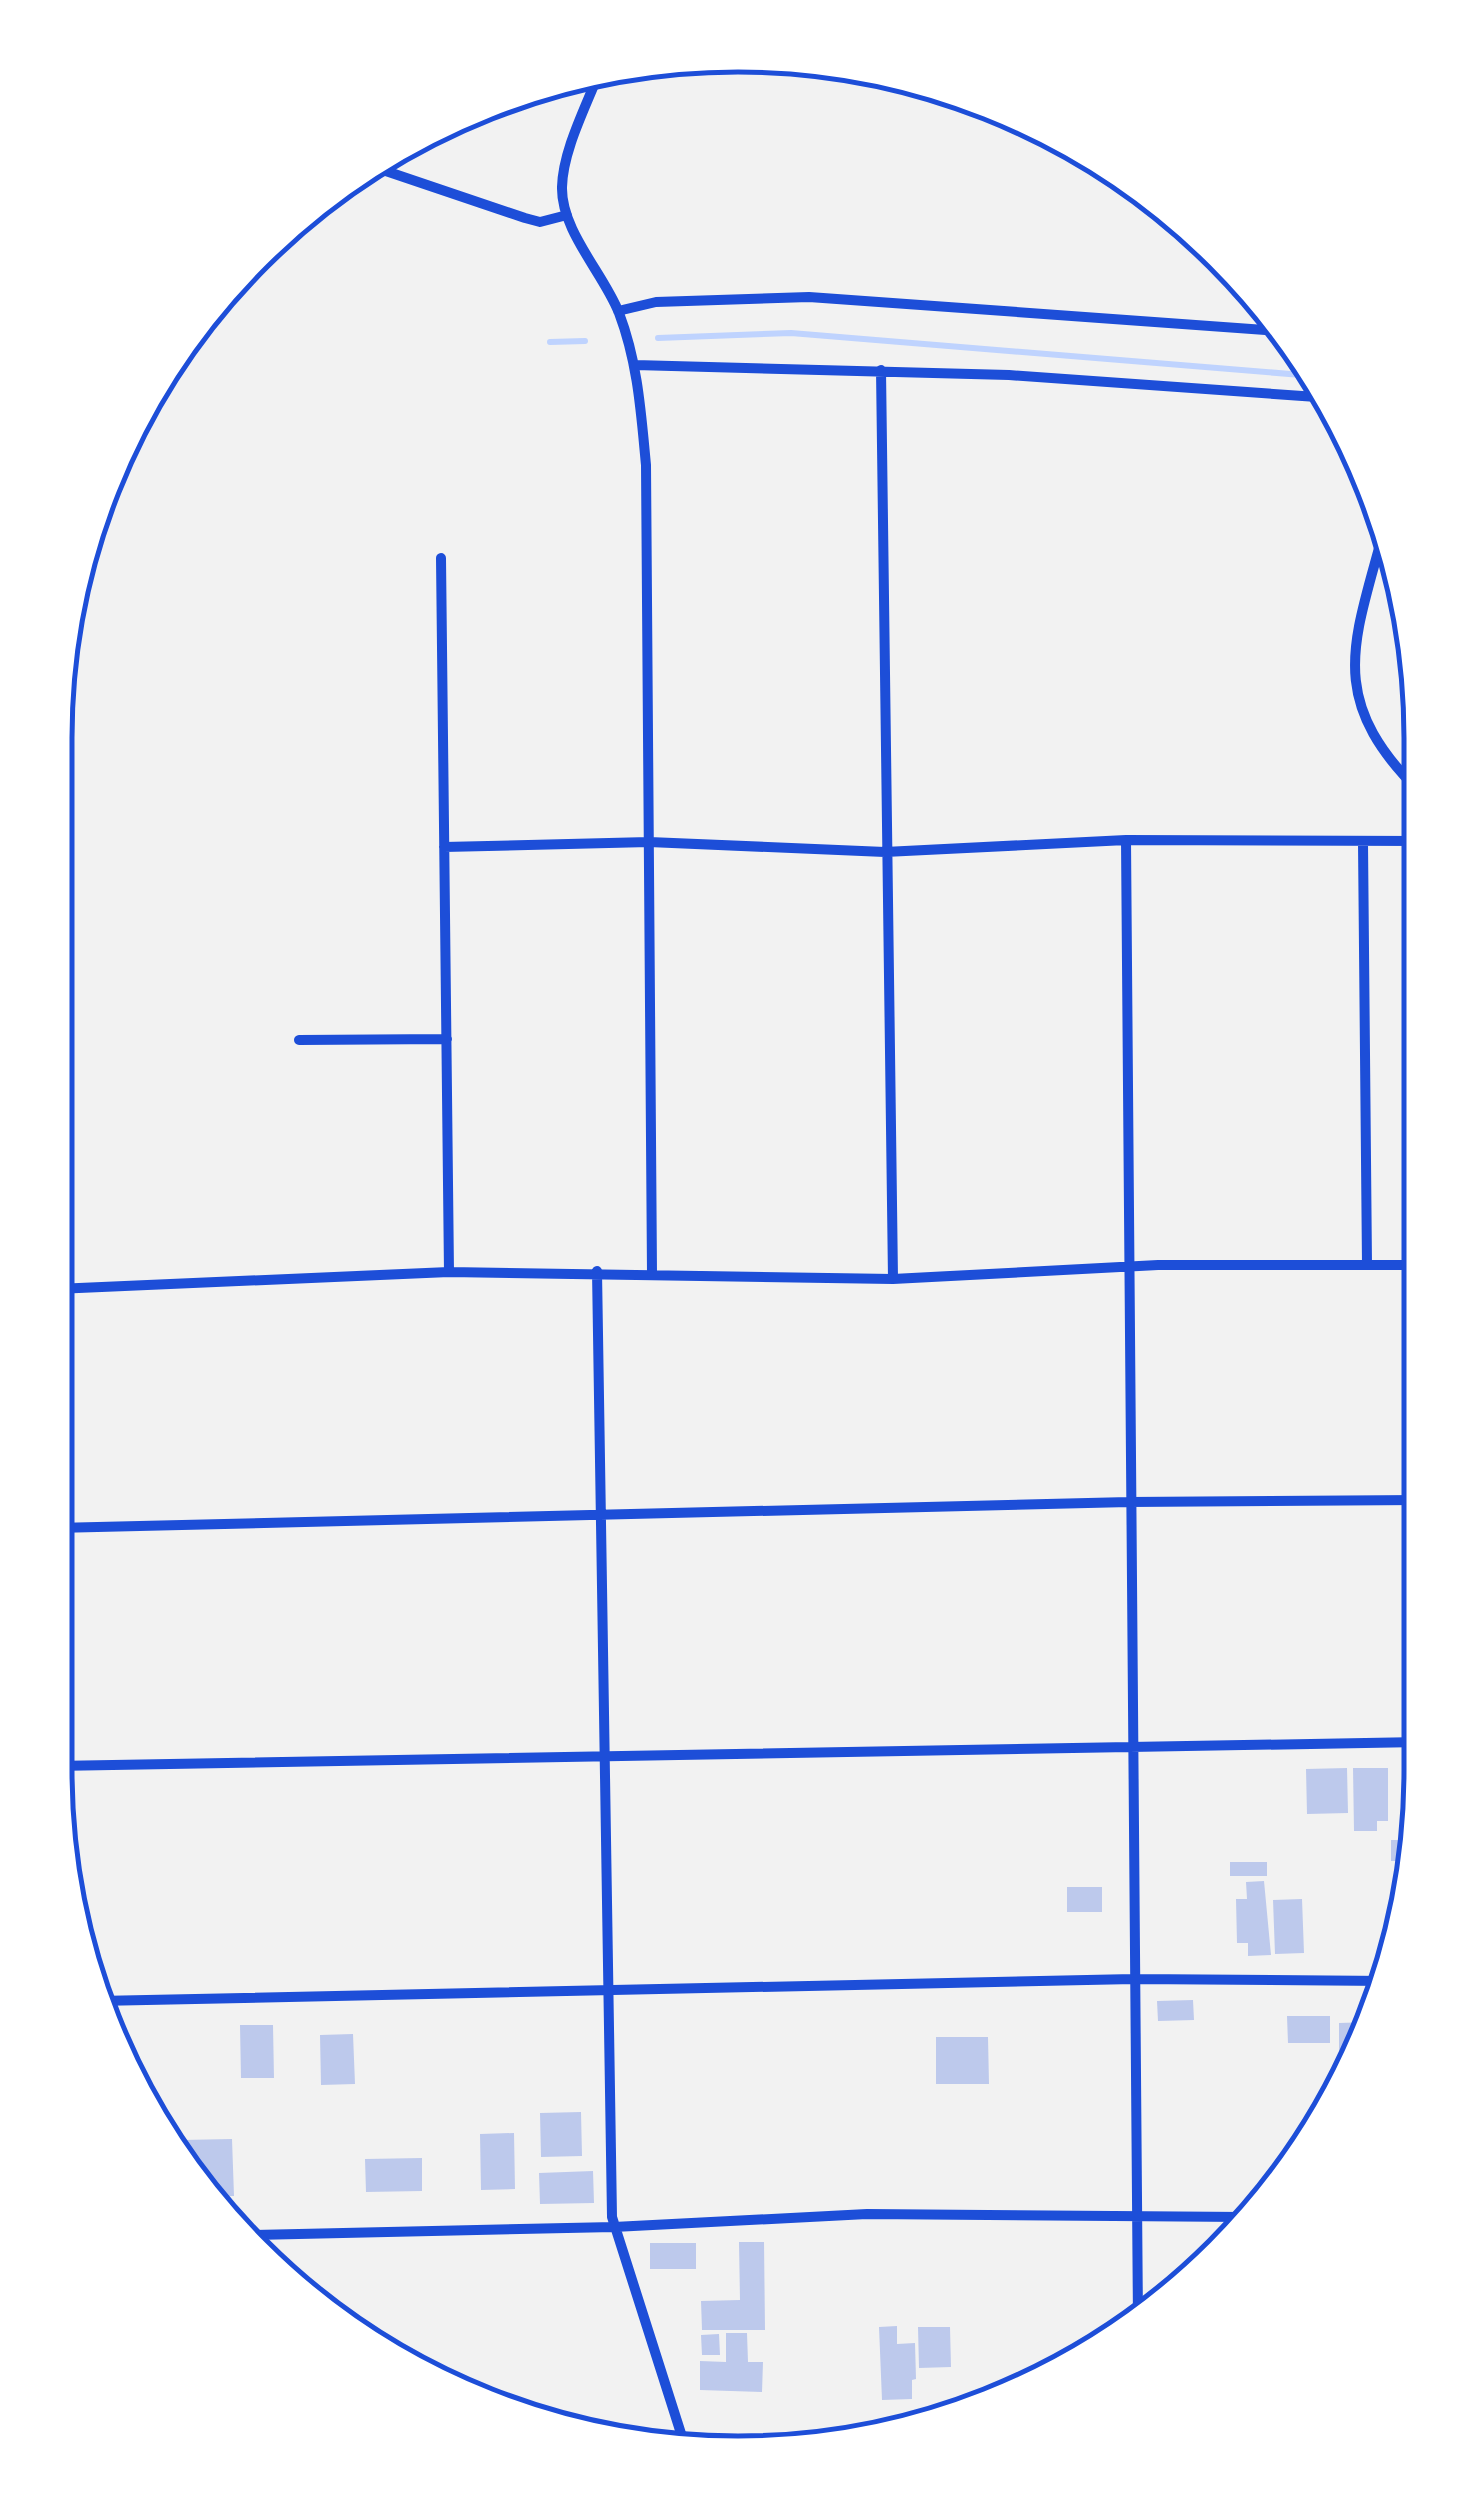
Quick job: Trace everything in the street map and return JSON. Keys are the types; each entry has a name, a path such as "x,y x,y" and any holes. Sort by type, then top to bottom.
{"street":[{"path":"593,89 564,168 562,188 568,215 618,311 635,364 646,466 652,1273"},
{"path":"389,172 540,222 568,215"},
{"path":"618,311 656,302 808,297 1264,330"},
{"path":"635,364 881,370 1309,397"},
{"path":"881,370 893,1279"},
{"path":"1378,553 1354,646 1354,679 1360,711 1373,736 1404,776"},
{"path":"441,558 449,1272"},
{"path":"444,848 648,842 885,852 1126,840 1404,842"},
{"path":"1126,840 1126,1266 1138,2303"},
{"path":"1362,844 1367,1265"},
{"path":"300,1040 447,1039"},
{"path":"72,1287 449,1272 596,1271 893,1279 1126,1266 1404,1265"},
{"path":"596,1271 614,2227 682,2433"},
{"path":"72,1528 1128,1502 1404,1500"},
{"path":"72,1766 1404,1742"},
{"path":"114,2001 1134,1979 1370,1981"},
{"path":"263,2235 614,2227 867,2214 1232,2216"}],"building":[{"path":"1347,1768 1348,1813 1307,1814 1306,1769"},
{"path":"1353,1768 1388,1768 1388,1821 1377,1821 1377,1831 1354,1831"},
{"path":"1391,1840 1400,1840 1398,1861 1391,1861"},
{"path":"1230,1862 1267,1862 1267,1876 1230,1876"},
{"path":"1264,1881 1271,1955 1248,1956 1248,1943 1237,1943 1236,1899 1247,1899 1246,1882"},
{"path":"1067,1887 1102,1887 1102,1912 1067,1912"},
{"path":"1302,1899 1304,1953 1275,1954 1273,1900"},
{"path":"1193,2000 1194,2020 1158,2021 1157,2001"},
{"path":"1287,2016 1330,2016 1330,2043 1288,2043"},
{"path":"1355,2022 1339,2057 1339,2023"},
{"path":"240,2025 273,2025 274,2078 241,2078"},
{"path":"353,2034 355,2084 321,2085 320,2035"},
{"path":"936,2037 988,2037 989,2084 936,2084"},
{"path":"581,2112 582,2156 541,2157 540,2113"},
{"path":"514,2133 515,2189 481,2190 480,2134"},
{"path":"232,2139 234,2196 228,2196 185,2140"},
{"path":"422,2158 422,2191 366,2192 365,2159"},
{"path":"593,2171 594,2203 540,2204 539,2173"},
{"path":"739,2242 764,2242 765,2330 702,2330 701,2301 740,2300"},
{"path":"650,2243 696,2243 696,2269 650,2269"},
{"path":"897,2326 897,2344 915,2343 912,2399 882,2400 879,2327"},
{"path":"918,2327 950,2327 951,2367 919,2368"},
{"path":"726,2333 747,2333 748,2362 763,2362 762,2392 700,2390 700,2361 726,2362"},
{"path":"719,2334 720,2355 702,2355 701,2335"}],"waterway":[{"path":"658,338 791,333 1296,375"},
{"path":"550,342 585,341"}]}
